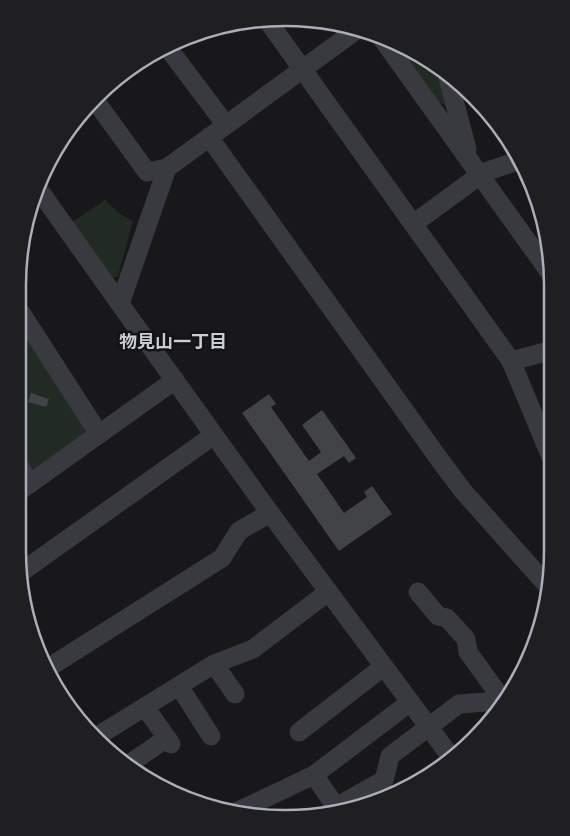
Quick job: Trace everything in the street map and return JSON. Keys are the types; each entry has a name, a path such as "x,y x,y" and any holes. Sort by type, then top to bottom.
{"street":[{"path":"272,27 511,361 544,440"},
{"path":"99,105 147,172 167,168 351,35"},
{"path":"389,48 543,263"},
{"path":"172,53 226,125"},
{"path":"450,86 476,169"},
{"path":"209,137 463,492 543,572"},
{"path":"413,224 476,169 512,162"},
{"path":"120,304 167,168"},
{"path":"43,195 270,513 447,753"},
{"path":"26,321 99,434"},
{"path":"511,361 544,352"},
{"path":"26,487 175,380"},
{"path":"27,568 214,435"},
{"path":"53,665 222,558 239,531 270,513"},
{"path":"102,734 214,664 253,648 328,592"},
{"path":"418,592 438,616 447,618 466,639 468,652 499,697"},
{"path":"214,664 235,694"},
{"path":"299,732 383,667"},
{"path":"179,686 211,736"},
{"path":"343,803 384,780 390,756 459,704 496,700"},
{"path":"246,807 314,775 409,703"},
{"path":"134,761 169,741 145,707"},
{"path":"314,775 335,805"}],"shaded area":[{"path":"403,55 443,80 448,102 445,105 438,102"},
{"path":"105,200 120,214 133,221 118,276 111,279 71,223"},
{"path":"26,321 99,434 30,484 26,477"}],"building":[{"path":"31,393 49,399 46,407 28,402"},
{"path":"269,394 276,404 271,407 309,461 321,452 302,425 322,410 356,458 349,463 344,456 317,474 344,513 367,497 364,492 372,486 392,514 339,551 242,413"}],"district":[{"name":"物見山一丁目","path":"173,342"}]}
